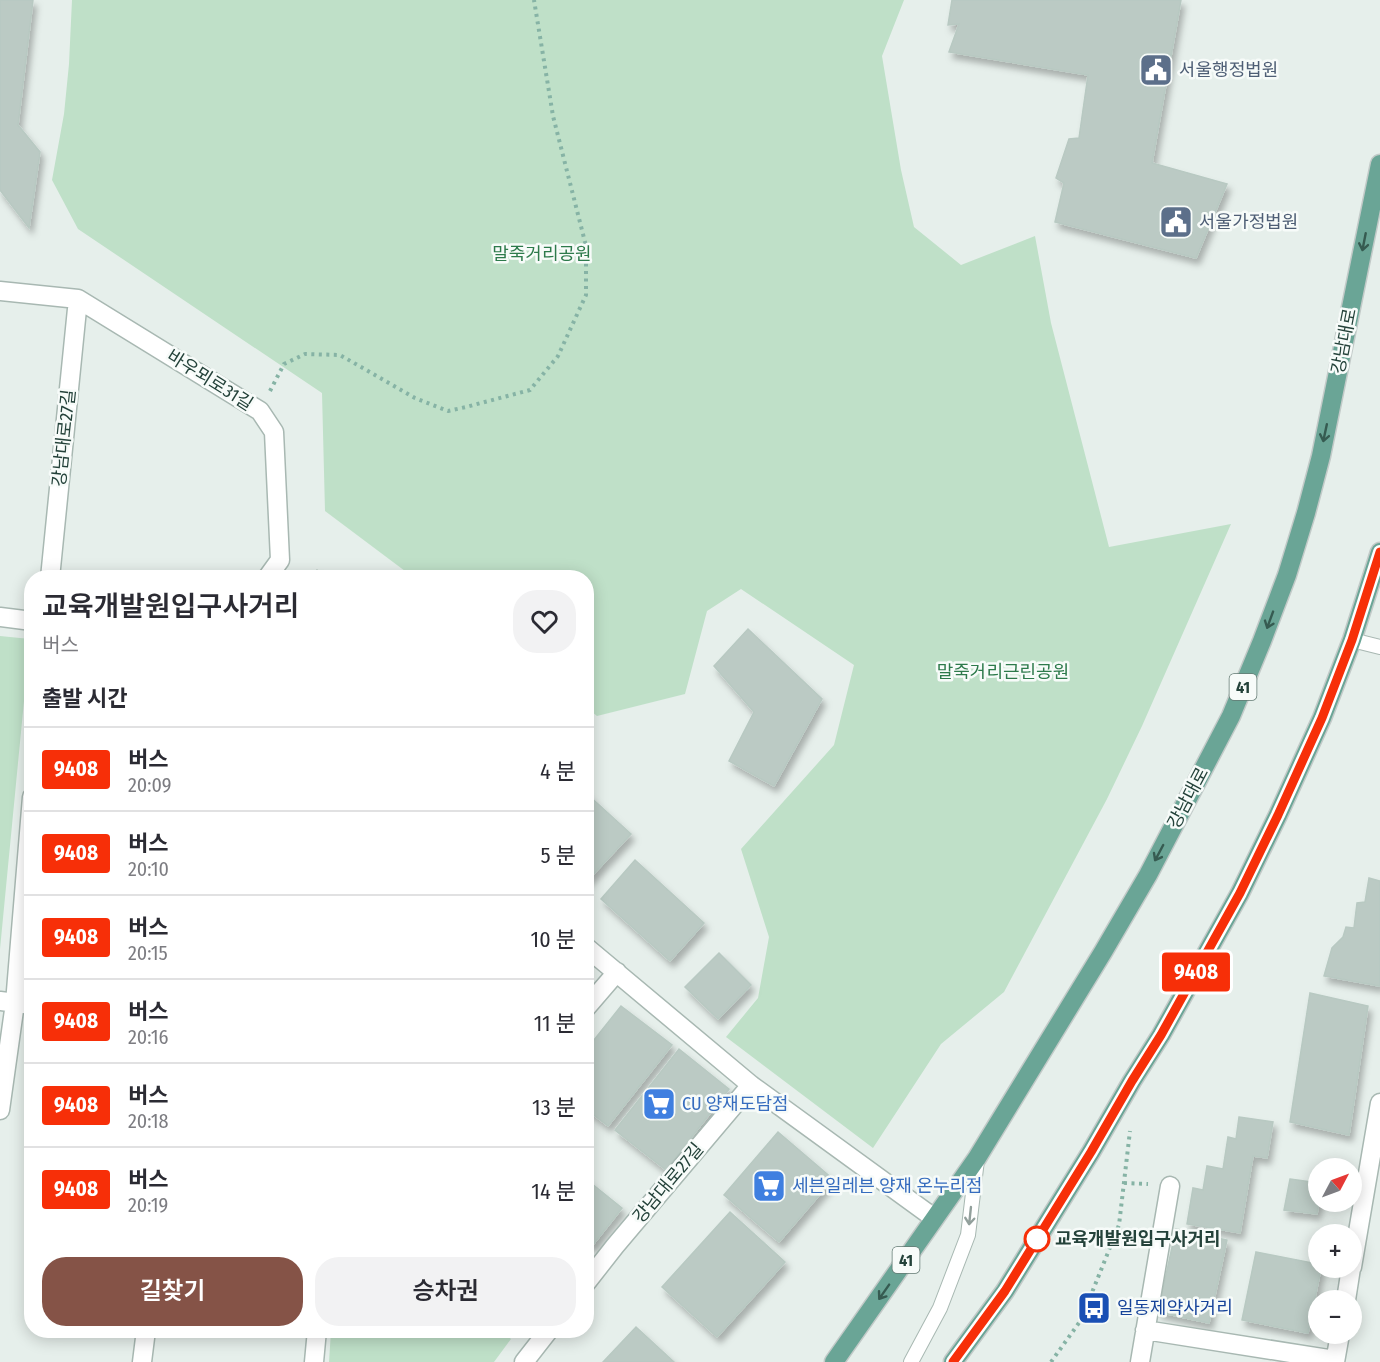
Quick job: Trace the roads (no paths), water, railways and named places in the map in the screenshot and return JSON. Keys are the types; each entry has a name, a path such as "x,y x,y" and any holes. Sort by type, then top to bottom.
{"main road":[{"name":"강남대로","path":"834,1362 977,1158 1148,875 1231,716 1262,641 1300,534 1321,456 1380,164"},
{"path":"953,1362 1024,1261 1161,1035 1240,893 1322,718 1352,640 1380,552"}],"street":[{"name":"바우뫼로31길","path":"0,291 78,299 260,411 274,432 280,560 273,570"},
{"name":"강남대로27길","path":"51,570 78,299"},
{"path":"0,617 24,620"},
{"path":"0,1110 16,1003 24,900"},
{"path":"594,953 751,1085 934,1218"},
{"path":"594,999 617,972"},
{"name":"강남대로27길","path":"594,1273 751,1085"},
{"path":"1359,1224 1380,1103"},
{"path":"1140,1362 1170,1186"},
{"path":"1145,1330 1335,1361 1338,1344"},
{"path":"142,1362 145,1338"},
{"path":"314,1362 316,1338"},
{"path":"524,1362 543,1338"}],"lane":[{"path":"1352,640 1380,647"},
{"path":"911,1362 940,1308 968,1235 977,1158"}],"place":[{"name":"서울행정법원","path":"1156,70"},
{"name":"서울가정법원","path":"1176,222"},
{"name":"CU 양재도담점","path":"659,1104"},
{"name":"세븐일레븐 양재 온누리점","path":"769,1186"},
{"name":"교육개발원입구사거리","path":"1037,1239"},
{"name":"일동제약사거리","path":"1094,1308"}],"park label":[{"name":"말죽거리공원","path":"542,254"},
{"name":"말죽거리근린공원","path":"1003,672"}]}
